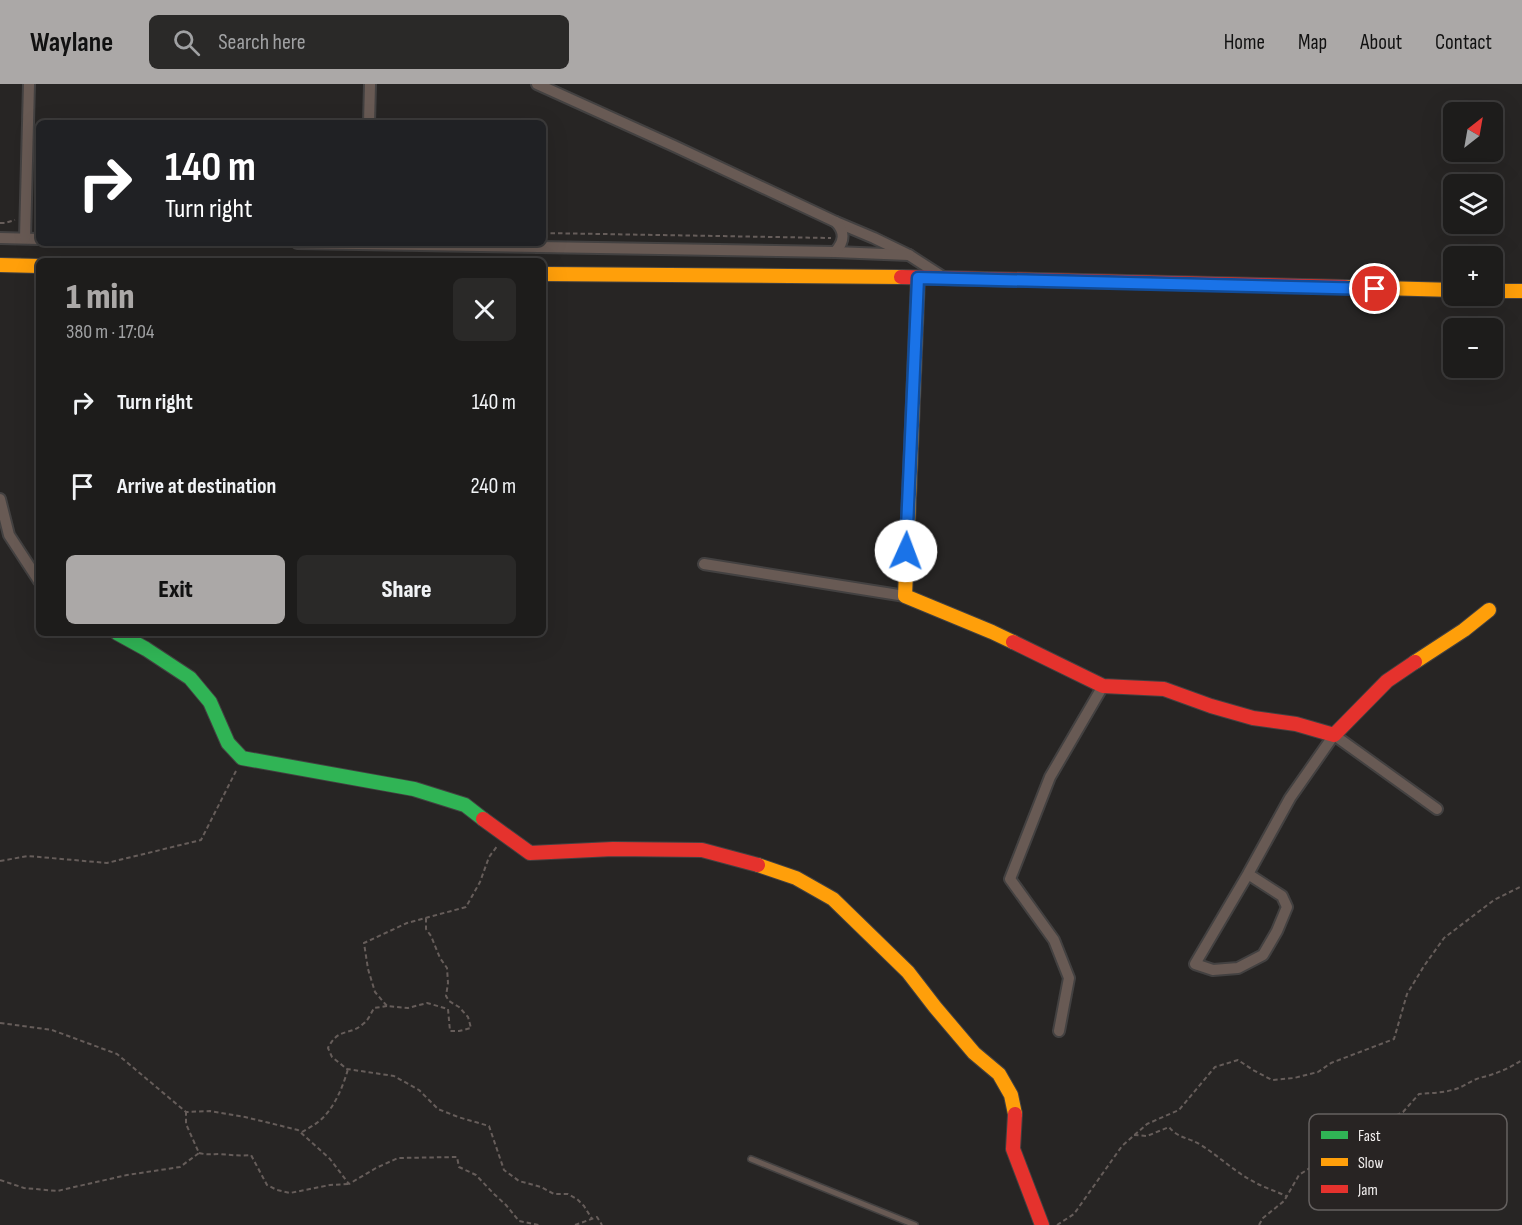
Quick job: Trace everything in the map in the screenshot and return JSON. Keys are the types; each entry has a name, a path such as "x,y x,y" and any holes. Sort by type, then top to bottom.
{"street":[{"path":"25,238 29,84"},
{"path":"369,120 370,84"},
{"path":"537,84 874,238 909,255 947,279"},
{"path":"835,252 843,238 840,226 836,222"},
{"path":"0,238 36,238"},
{"path":"481,246 909,255"},
{"path":"0,265 36,266"},
{"path":"546,274 918,278 1443,290"},
{"path":"904,596 918,278"},
{"path":"1503,291 1522,291"},
{"path":"0,499 9,535 36,576"},
{"path":"704,564 904,596 992,632 1103,686 1164,689 1253,718 1296,724 1334,735 1437,809"},
{"path":"1248,874 1282,896 1287,907 1263,955 1238,968 1213,970 1195,964 1290,798 1334,735 1387,681 1464,630 1489,610"},
{"path":"122,636 190,678 210,702 228,743 242,758 414,789 465,805 530,853 613,849 702,850 796,878 833,899 908,972 974,1053 999,1074 1011,1095 1016,1117 1013,1149 1042,1225"},
{"path":"1059,1031 1069,978 1054,940 1010,879 1050,777 1103,686"}],"lane":[{"path":"751,1159 915,1225"}],"path":[{"path":"546,232 843,238"},
{"path":"0,861 28,856 107,863 201,840 242,758"},
{"path":"387,1006 375,992 364,943 407,923 466,908 480,882 489,857 504,835"},
{"path":"1057,1225 1074,1214 1122,1146 1147,1124 1179,1110 1215,1067 1238,1060 1272,1080 1294,1078 1318,1072 1331,1063 1394,1039 1407,994 1444,938 1494,900 1522,886"},
{"path":"426,918 426,930 447,968 446,996 468,1017 471,1028 450,1031 448,1009 427,1003 408,1008 387,1006 374,1008 363,1024 339,1034 331,1041 328,1048 332,1058 348,1069 394,1076 419,1090 438,1108 458,1117 489,1126 504,1170 519,1181 541,1187 554,1194 568,1194 577,1198 592,1219"},
{"path":"0,1023 52,1030 117,1054 186,1112 210,1111 298,1130 330,1159 349,1185"},
{"path":"1399,1114 1419,1094 1454,1090 1482,1077 1489,1077 1510,1068 1522,1060"},
{"path":"301,1132 320,1122 338,1097 345,1083 348,1069"},
{"path":"186,1112 186,1124 199,1153"},
{"path":"1134,1135 1147,1136 1169,1127 1175,1134 1192,1140 1258,1185 1271,1188 1286,1196"},
{"path":"0,1180 24,1188 57,1191 128,1175 180,1167 199,1153 250,1155 267,1185 290,1193 330,1185 349,1185 376,1168 398,1158 457,1157 459,1167 476,1175 519,1221 539,1225"},
{"path":"1259,1225 1263,1218 1284,1201 1299,1175 1309,1169"},
{"path":"575,1225 597,1216 602,1225"}],"traffic: fast":[{"path":"122,636 190,678 210,702 228,743 242,758 414,789 465,805 483,819"}],"traffic: slow":[{"path":"0,265 36,266"},
{"path":"546,274 901,277"},
{"path":"918,278 905,596 1013,642"},
{"path":"1345,287 1443,290"},
{"path":"1503,291 1522,291"},
{"path":"1415,662 1464,630 1489,610"},
{"path":"758,865 796,878 833,899 908,972 974,1053 999,1074 1011,1095 1015,1114"}],"traffic: jam":[{"path":"901,277 1345,287"},
{"path":"1013,642 1103,686 1164,689 1253,718 1296,724 1334,735 1387,681 1415,662"},
{"path":"483,819 530,853 613,849 702,850 758,865"},
{"path":"1015,1114 1013,1149 1042,1225"}],"route":[{"path":"906,551 918,278 1375,289"}]}
